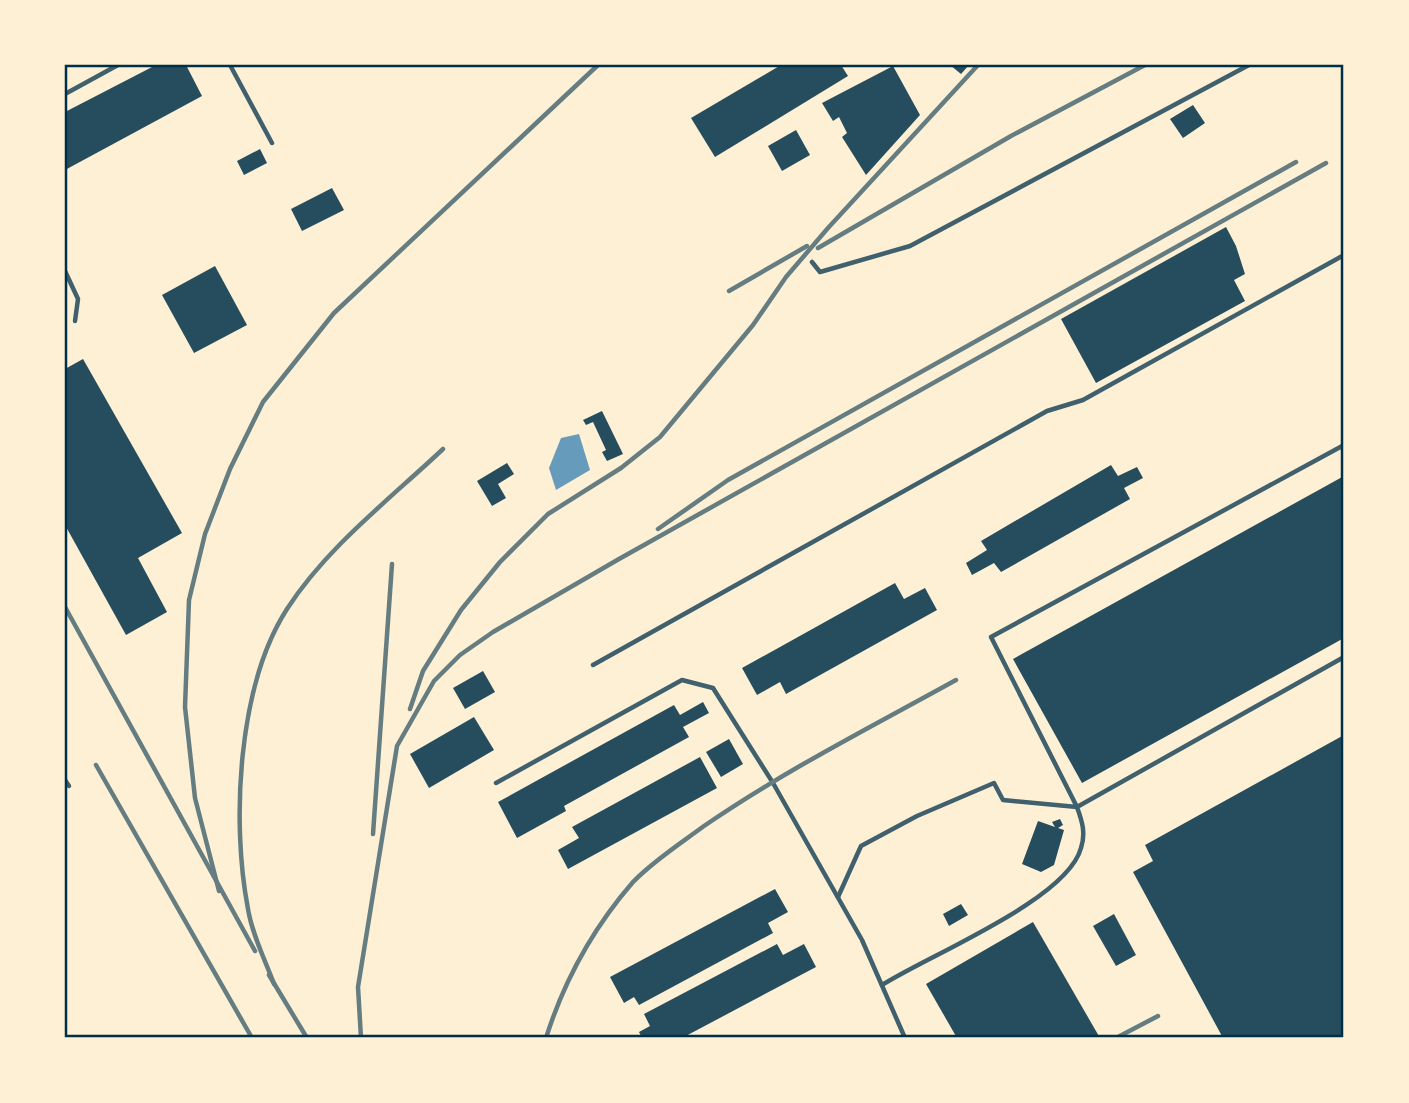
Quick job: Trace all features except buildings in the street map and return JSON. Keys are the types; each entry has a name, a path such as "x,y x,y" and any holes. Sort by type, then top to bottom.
{"lane":[{"path":"65,94 118,65"},
{"path":"230,65 272,143"},
{"path":"812,262 820,272 910,246 1249,65"},
{"path":"593,665 1047,411 1083,400 1344,256"},
{"path":"65,271 78,299 75,321"},
{"path":"882,985 1042,896 1071,870 1081,849 1084,827 1077,807 991,638 1344,445"},
{"path":"838,897 861,846 917,816 994,783 1003,800 1077,807 1344,657"},
{"path":"496,783 682,680 713,688 838,897 905,1038"},
{"path":"65,780 69,786"}],"water":[{"path":"579,434 590,470 556,490 549,468 561,438"}],"railway":[{"path":"219,891 195,798 185,707 189,600 205,534 230,469 263,402 334,313 598,65"},
{"path":"410,709 423,671 461,610 500,562 548,514 621,468 660,437 753,325 786,277 978,65"},
{"path":"818,248 1011,136 1145,65"},
{"path":"658,529 728,480 1296,162"},
{"path":"361,1038 358,987 397,746 434,681 460,655 493,632 619,559 1326,163"},
{"path":"729,291 807,246"},
{"path":"274,984 250,918 240,836 243,754 258,676 271,640 303,586 360,524 443,449"},
{"path":"373,834 392,564"},
{"path":"65,607 255,951"},
{"path":"546,1038 571,975 593,936 619,899 649,867 704,826 765,787 956,680"},
{"path":"96,765 252,1038"},
{"path":"269,975 307,1038"},
{"path":"1116,1038 1158,1016"}]}
